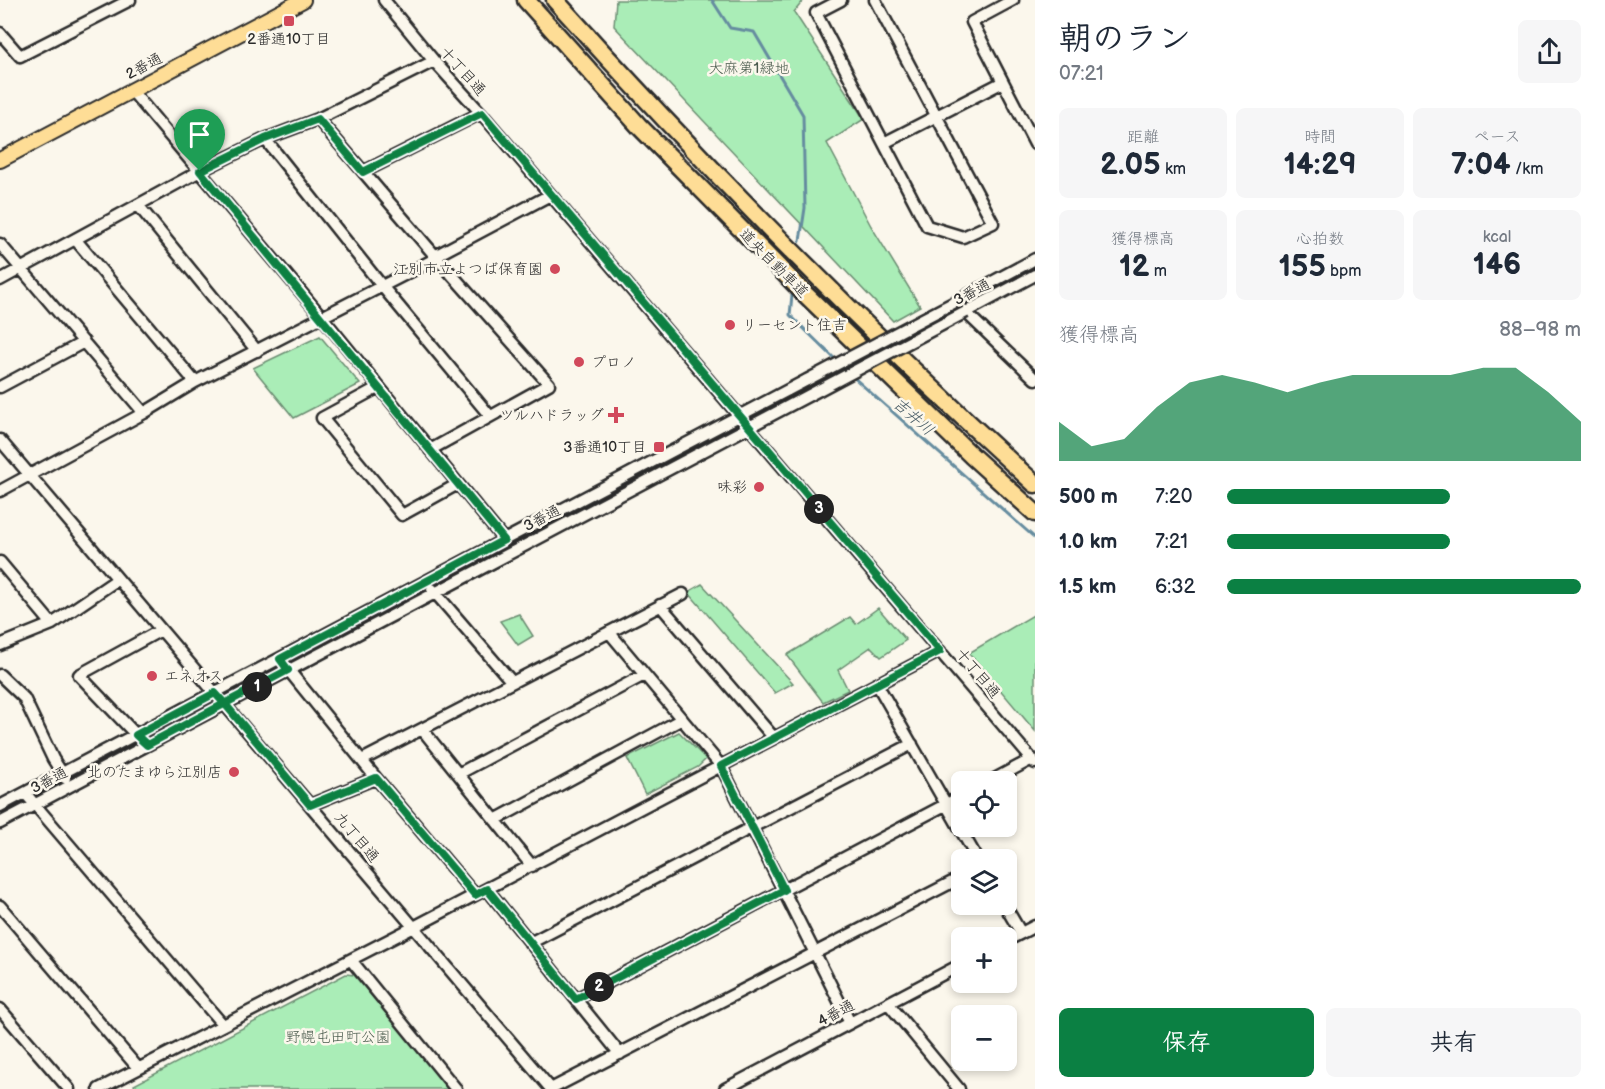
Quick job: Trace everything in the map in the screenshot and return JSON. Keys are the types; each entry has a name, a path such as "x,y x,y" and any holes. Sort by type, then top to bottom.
{"highway":[{"name":"道央自動車道","path":"526,0 639,126 794,284 1035,513"},
{"name":"道央自動車道","path":"555,0 655,111 815,274 986,440 1035,484"}],"main road":[{"name":"2番通","path":"1,158 303,0"}],"street":[{"path":"0,33 20,56 130,0"},
{"name":"十丁目通","path":"384,0 1033,761"},
{"path":"841,0 816,13 927,226 963,237 993,223 875,0"},
{"path":"1012,0 972,22 1035,144"},
{"path":"0,280 200,171 265,139 318,119 434,61"},
{"path":"884,143 1003,82"},
{"path":"132,91 322,317 504,540"},
{"path":"363,172 482,113"},
{"path":"318,119 549,384 430,450"},
{"path":"265,139 381,286 490,416"},
{"path":"0,491 144,413 195,382 550,195"},
{"path":"138,205 257,351"},
{"path":"75,239 195,382"},
{"path":"0,244 144,413"},
{"name":"3番通","path":"0,806 1035,259"},
{"name":"3番通","path":"0,823 1035,275"},
{"path":"955,302 1030,367 1035,379"},
{"path":"0,387 84,342"},
{"path":"379,387 322,418 402,515 458,484"},
{"name":"九丁目通","path":"0,440 551,1089"},
{"path":"0,562 52,624"},
{"path":"0,645 52,624 118,579"},
{"path":"426,582 512,682"},
{"path":"362,760 683,594"},
{"path":"660,605 774,738"},
{"path":"147,745 79,675 161,630"},
{"path":"609,632 721,766 850,1023"},
{"path":"99,1089 532,866 940,651"},
{"path":"280,659 475,895"},
{"path":"0,675 24,698 62,774 72,785"},
{"path":"458,774 644,675"},
{"path":"877,684 972,849"},
{"path":"495,820 682,719"},
{"path":"422,729 532,866"},
{"path":"530,943 912,744"},
{"path":"1012,771 1033,761"},
{"path":"310,805 376,778"},
{"path":"25,793 223,1025"},
{"path":"576,999 951,802"},
{"path":"551,1089 951,883"},
{"path":"487,889 620,1054"},
{"path":"0,906 138,1068"},
{"path":"1010,915 1020,933"},
{"path":"1017,935 1035,926"},
{"path":"351,960 456,1089"},
{"name":"4番通","path":"725,1089 951,970"},
{"path":"888,1003 959,1089"},
{"path":"0,1009 69,1089"}],"green space":[{"name":"大麻第1緑地","path":"616,0 804,0 794,12 864,119 827,143 871,226 920,306 893,321 614,26"},
{"path":"320,336 360,384 294,418 253,368"},
{"path":"702,584 793,683 775,693 688,592"},
{"path":"878,608 906,640 881,657 871,647 838,670 848,690 823,702 787,655 850,617 856,624"},
{"path":"519,614 533,636 518,645 500,621"},
{"path":"1035,614 1035,731 969,653"},
{"path":"679,732 706,759 698,767 645,794 627,758"},
{"name":"野幌屯田町公園","path":"346,974 354,975 450,1089 136,1089 134,1085"}],"waterway":[{"path":"712,0 730,28 754,32 803,115 805,208 800,241"},
{"name":"吉井川","path":"792,295 790,315 837,361"},
{"name":"吉井川","path":"852,376 1035,538"}],"place":[{"name":"2番通10丁目","path":"289,21"},
{"name":"江別市立よつば保育園","path":"555,269"},
{"name":"リーセント住吉","path":"730,325"},
{"name":"プロノ","path":"579,362"},
{"name":"ツルハドラッグ","path":"616,415"},
{"name":"3番通10丁目","path":"659,447"},
{"name":"味彩","path":"759,487"},
{"name":"エネオス","path":"152,676"},
{"name":"北のたまゆら江別店","path":"234,772"}],"route":[{"path":"200,171 265,139 318,119 363,172 482,113 940,651 721,766 784,890 576,999 487,889 475,895 376,778 310,805 225,704 215,693 136,735 147,745 225,704 288,670 280,659 504,540 200,171"}]}
